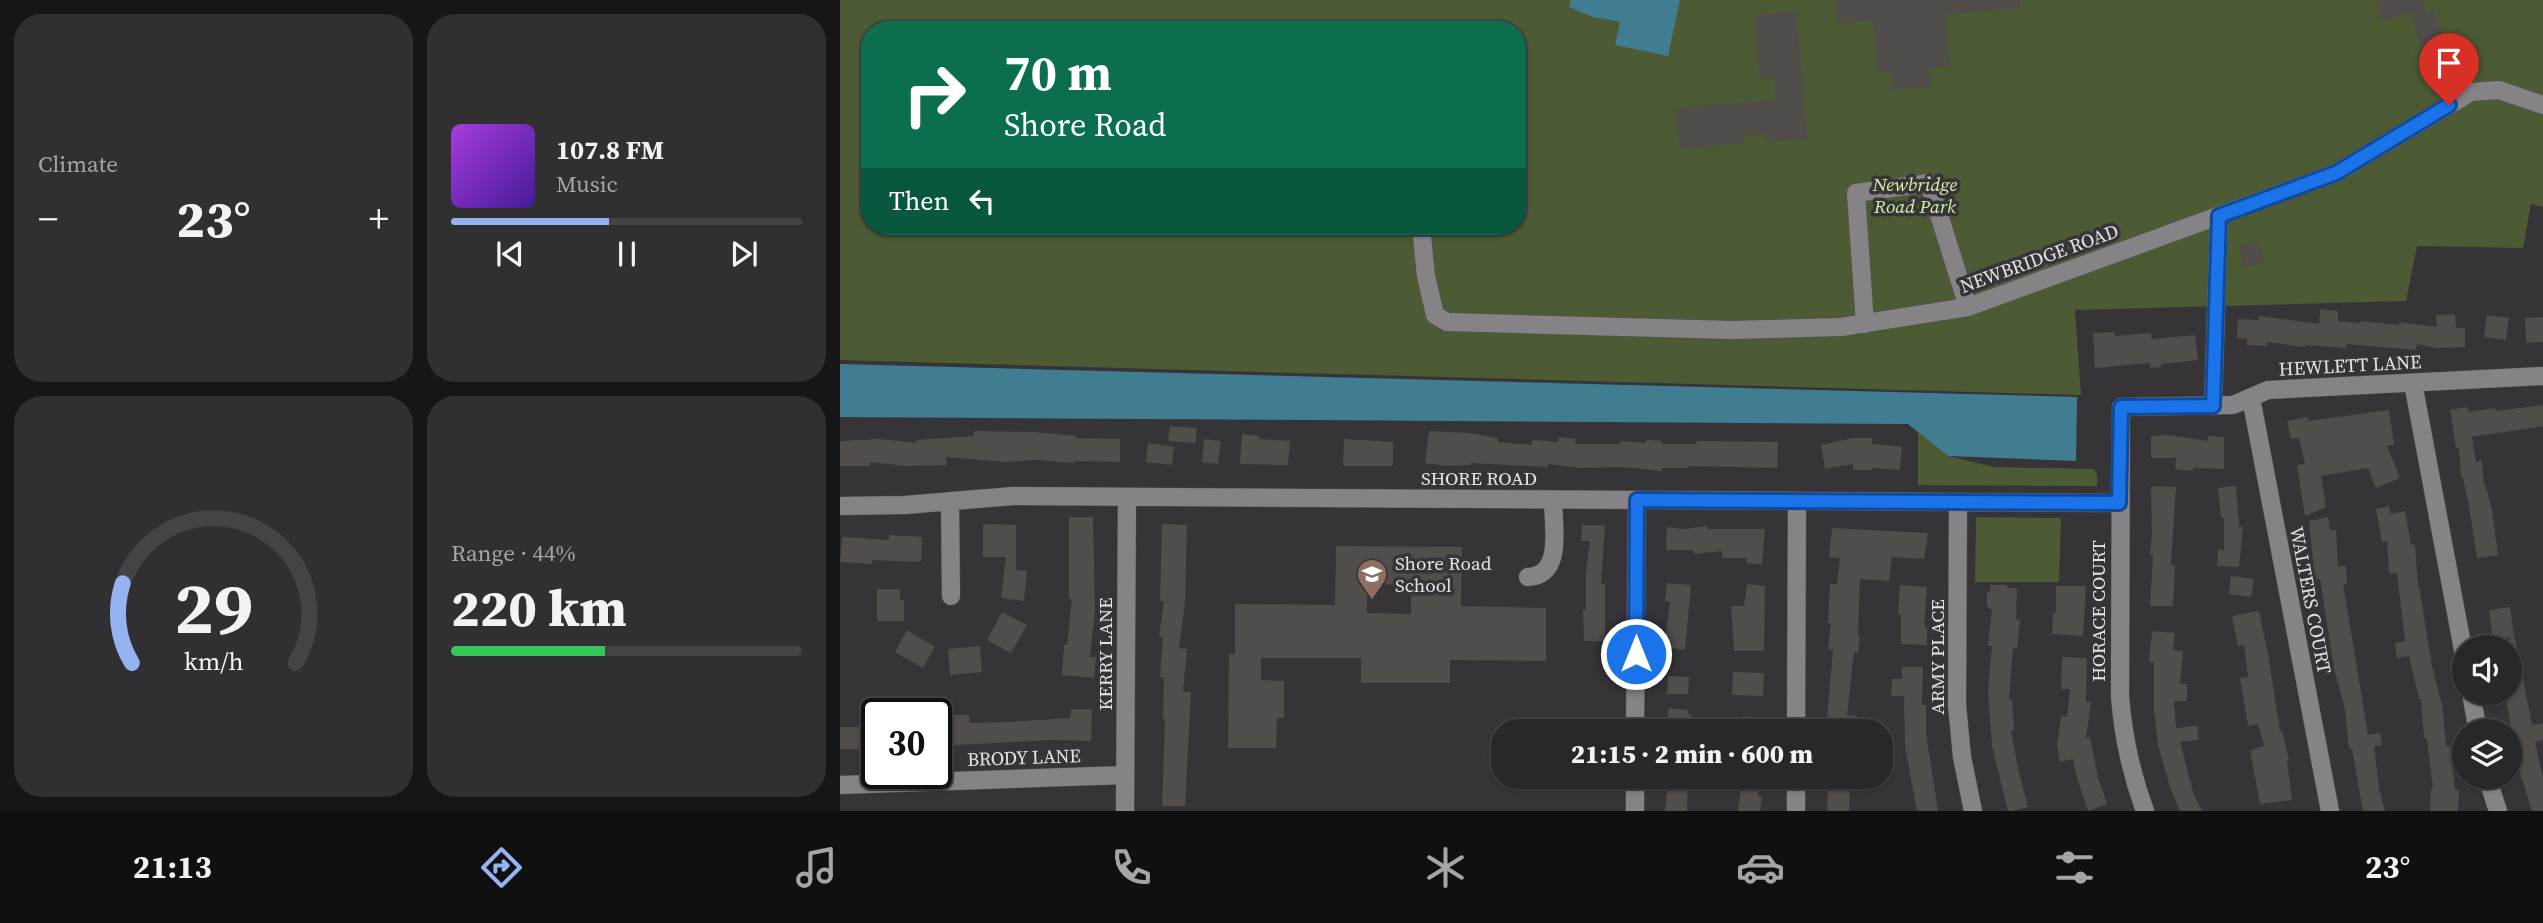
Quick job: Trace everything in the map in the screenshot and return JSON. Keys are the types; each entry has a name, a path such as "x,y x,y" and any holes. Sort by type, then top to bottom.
{"street":[{"name":"NEWBRIDGE ROAD","path":"1422,235 1426,276 1435,315 1447,322 1731,330 1840,327 1968,307 2336,173 2471,92 2499,90 2543,105"},
{"path":"1865,324 1857,193 1929,183 1968,307"},
{"path":"2213,406 2219,216"},
{"name":"HEWLETT LANE","path":"2121,407 2233,405 2269,390 2543,376"},
{"path":"2413,383 2460,635"},
{"name":"WALTERS COURT","path":"2251,397 2330,811"},
{"name":"HORACE COURT","path":"2121,407 2120,707 2132,775 2145,811"},
{"name":"SHORE ROAD","path":"840,506 905,505 1013,496 1127,497 1235,506 1553,500 2119,503"},
{"name":"KERRY LANE","path":"1125,811 1127,497"},
{"path":"1528,577 1546,572 1552,562 1553,500"},
{"path":"1635,719 1637,500"},
{"path":"950,501 951,596"},
{"path":"1796,719 1797,501"},
{"name":"ARMY PLACE","path":"1958,502 1957,705 1962,757 1973,811"},
{"name":"BRODY LANE","path":"840,785 1125,775"},
{"path":"1635,789 1635,811"},
{"path":"1796,789 1796,811"},
{"path":"2491,789 2498,811"}],"green space":[{"name":"Newbridge Road Park","path":"840,0 2543,0 2543,207 2531,204 2523,248 2417,246 2406,301 2075,310 2081,395 840,360"},
{"path":"1918,432 1948,456 1993,467 2094,469 2097,486 1918,485"},
{"path":"1976,517 2061,518 2059,582 1975,582"}],"water":[{"path":"1571,0 1680,0 1668,56 1615,45 1620,22 1593,17 1569,7"},
{"path":"840,364 2077,397 2076,461 1948,456 1908,424 840,417"}],"building":[{"path":"1836,0 2020,0 2020,8 1946,15 1951,66 1929,68 1931,86 1892,90 1890,71 1878,72 1873,20 1838,23"},
{"path":"2423,0 2426,12 2434,10 2455,88 2433,96 2411,13 2381,21 2376,2"},
{"path":"1796,11 1807,139 1765,142 1764,134 1743,136 1744,143 1680,149 1676,108 1776,100 1774,78 1760,80 1754,15"},
{"path":"2258,241 2265,262 2245,269 2238,246"},
{"path":"2320,309 2338,311 2338,321 2399,325 2399,322 2437,327 2436,315 2455,314 2456,328 2465,328 2465,347 2437,348 2417,344 2416,350 2346,344 2346,348 2305,347 2267,342 2267,346 2247,345 2247,339 2237,338 2238,319 2258,320 2259,316 2319,324"},
{"path":"2487,315 2509,318 2506,340 2484,337"},
{"path":"2543,317 2543,342 2526,343 2525,318"},
{"path":"2114,332 2115,336 2151,333 2152,339 2195,335 2198,360 2161,364 2161,367 2150,368 2150,363 2095,368 2093,333"},
{"path":"2543,405 2543,426 2472,437 2476,462 2482,461 2484,486 2492,510 2498,555 2477,558 2450,410 2467,407 2468,412 2496,408 2496,411"},
{"path":"2389,410 2394,445 2387,446 2400,478 2376,488 2368,468 2321,476 2326,507 2305,516 2297,465 2305,464 2299,438 2291,439 2287,421 2308,417 2309,421"},
{"path":"1170,426 1197,428 1195,443 1168,441"},
{"path":"974,431 1033,432 1076,438 1120,439 1120,462 1005,462 946,457 947,465 906,466 870,462 870,466 840,466 840,441 879,439 917,443 916,440 974,436"},
{"path":"1429,431 1471,433 1498,438 1498,442 1532,445 1532,440 1558,442 1559,437 1576,439 1575,444 1620,444 1620,441 1646,443 1646,440 1662,441 1662,444 1696,444 1697,441 1778,442 1777,468 1688,466 1662,468 1662,471 1548,464 1547,467 1471,463 1446,466 1425,463"},
{"path":"1242,434 1259,436 1259,439 1290,441 1288,465 1240,464"},
{"path":"2169,435 2208,441 2208,436 2224,437 2224,469 2175,469 2176,458 2151,458 2151,436"},
{"path":"1853,438 1872,438 1872,444 1902,447 1900,470 1853,470 1853,464 1825,469 1821,445"},
{"path":"1204,439 1221,441 1218,464 1202,462"},
{"path":"1344,439 1393,442 1393,466 1343,466"},
{"path":"1148,443 1174,447 1172,465 1146,462"},
{"path":"2151,486 2176,487 2171,565 2175,566 2173,606 2150,606 2153,555 2150,555"},
{"path":"2236,486 2239,527 2243,527 2239,567 2217,566 2218,549 2224,550 2224,518 2221,518 2218,488"},
{"path":"2389,506 2391,514 2405,511 2411,545 2415,544 2418,586 2432,666 2443,709 2446,746 2450,746 2452,789 2459,790 2458,811 2430,811 2433,789 2427,738 2424,738 2421,699 2409,656 2397,658 2395,643 2405,641 2397,573 2389,573 2387,541 2382,542 2376,509"},
{"path":"1069,517 1093,517 1095,611 1090,657 1096,657 1094,678 1062,675 1072,599 1069,599"},
{"path":"2328,517 2330,530 2336,530 2338,566 2346,566 2347,584 2343,584 2368,735 2380,733 2382,745 2374,746 2385,811 2363,811 2352,749 2349,749 2345,710 2334,668 2320,579 2315,579 2309,521"},
{"path":"983,524 1016,525 1016,570 1027,571 1024,601 1001,598 1006,557 983,557"},
{"path":"1162,524 1187,525 1185,602 1179,648 1187,649 1183,692 1191,692 1185,806 1162,806 1165,719 1164,678 1160,677 1163,637 1159,637 1164,601 1160,601"},
{"path":"1582,525 1605,525 1601,584 1605,584 1605,641 1584,641 1583,610 1586,610 1586,573 1590,541 1581,541"},
{"path":"1707,526 1707,529 1765,529 1762,564 1746,563 1747,558 1722,558 1722,551 1694,554 1693,550 1666,550 1667,527 1684,529"},
{"path":"1832,528 1928,533 1924,559 1892,557 1889,581 1860,579 1860,635 1858,653 1854,652 1847,715 1857,716 1857,719 1827,719 1833,650 1828,649 1831,623 1828,623 1830,584 1837,584 1840,558 1829,557"},
{"path":"889,535 922,537 921,562 840,562 842,537 889,540"},
{"path":"1336,546 1462,547 1461,606 1546,608 1546,661 1450,660 1450,683 1361,683 1361,658 1261,658 1261,680 1284,681 1284,718 1277,718 1276,748 1228,748 1229,654 1235,654 1235,604 1335,605","holes":["1367,584 1411,585 1411,614 1367,613"]},
{"path":"2231,576 2254,579 2251,597 2229,594"},
{"path":"1667,583 1691,585 1685,650 1664,647 1670,602 1665,601"},
{"path":"1747,584 1765,586 1764,651 1734,651 1731,606 1744,606"},
{"path":"1900,585 1927,587 1924,627 1927,627 1927,645 1901,644 1901,615 1898,614"},
{"path":"1990,585 2017,588 2016,619 2020,620 2017,648 2013,648 2009,699 2012,699 2014,730 2011,730 2028,807 2012,811 2008,811 1992,746 1988,691 1992,646 1988,646 1992,610 1987,606"},
{"path":"2056,586 2086,586 2083,636 2052,634 2053,613 2056,613"},
{"path":"877,589 900,589 900,600 904,600 904,621 877,621"},
{"path":"2510,607 2514,635 2492,635 2489,610"},
{"path":"2259,611 2280,731 2289,760 2292,800 2260,804 2250,750 2264,746 2258,724 2248,726 2240,678 2248,677 2244,645 2238,646 2232,616"},
{"path":"1002,612 1027,625 1011,653 987,640"},
{"path":"907,630 935,647 923,668 895,652"},
{"path":"2152,631 2175,633 2173,650 2183,651 2180,684 2187,684 2187,701 2174,701 2176,728 2197,726 2199,740 2180,742 2193,792 2202,811 2180,811 2158,745 2154,711 2154,662 2149,662"},
{"path":"980,646 982,672 950,675 948,649"},
{"path":"2062,657 2087,658 2086,702 2091,702 2086,738 2090,737 2098,778 2107,804 2088,811 2073,759 2060,762 2057,746 2061,716 2067,717 2070,689 2061,689"},
{"path":"1902,667 1923,667 1922,705 1926,705 1926,734 1938,811 1917,811 1905,746 1904,696 1891,696 1892,679 1902,679"},
{"path":"1733,672 1764,673 1763,696 1732,695"},
{"path":"2522,674 2532,725 2543,723 2543,740 2535,742 2543,777 2543,811 2532,811 2522,779 2522,719 2510,719 2507,705 2522,705"},
{"path":"1668,676 1689,677 1688,694 1667,694"},
{"path":"1669,708 1688,710 1688,714 1691,714 1690,719 1668,719"},
{"path":"1071,709 1092,709 1091,741 1053,740 952,745 953,715 969,715 969,723 1070,718"},
{"path":"1743,716 1765,719 1743,719"},
{"path":"840,727 861,727 861,749 840,749"},
{"path":"1668,789 1688,789 1687,811 1665,811"},
{"path":"1741,789 1759,789 1758,796 1762,797 1760,811 1738,811"},
{"path":"1828,789 1850,789 1849,811 1827,811"}],"place":[{"name":"Shore Road School","path":"1372,601"}],"route":[{"path":"1636,654 1637,500 2119,503 2121,407 2213,406 2219,216 2336,173 2449,105"}]}
